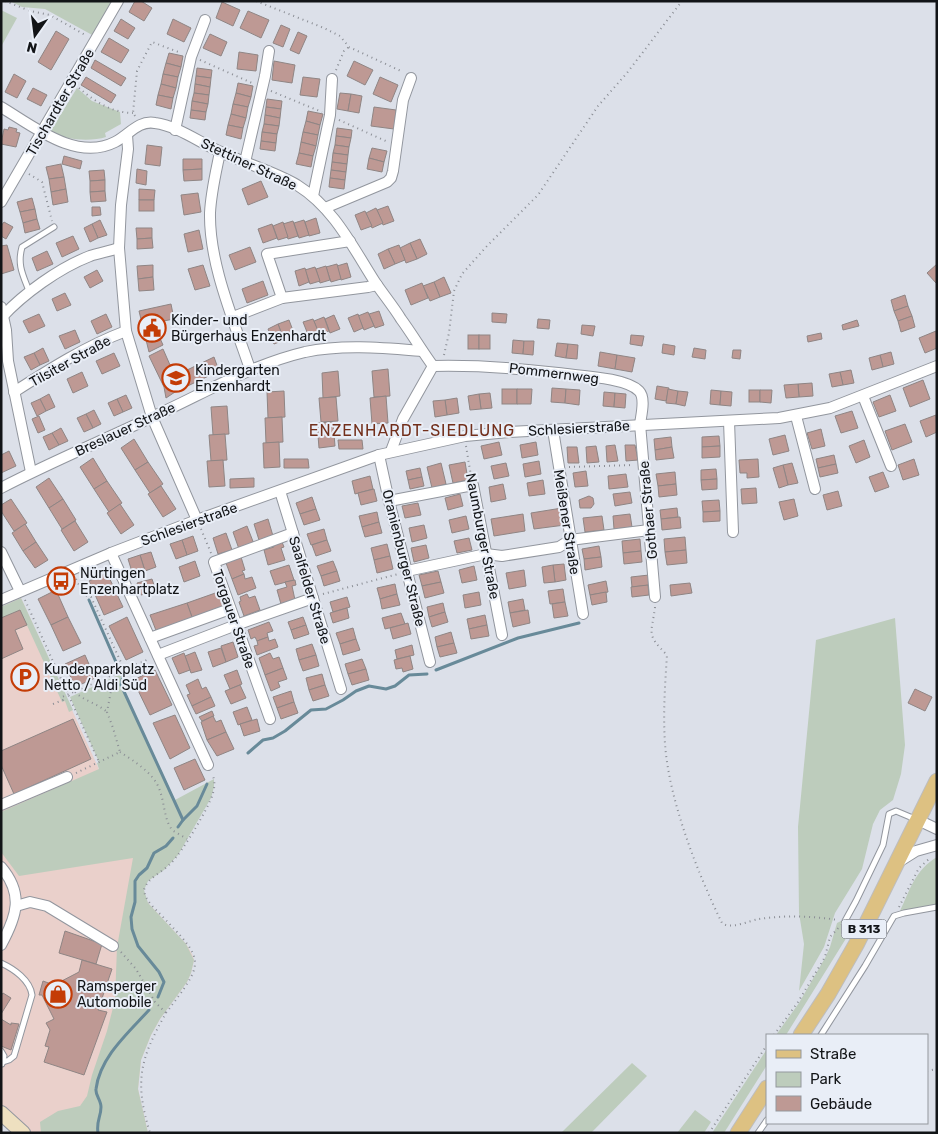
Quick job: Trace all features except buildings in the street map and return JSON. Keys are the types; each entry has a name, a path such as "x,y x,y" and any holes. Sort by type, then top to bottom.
{"main road":[{"name":"B 313","path":"802,1034 842,970 937,781"},
{"path":"738,1133 766,1090"}],"street":[{"name":"Tischardter Straße","path":"3,198 118,1"},
{"path":"175,130 191,57 205,20"},
{"path":"245,162 269,52"},
{"path":"325,208 381,184 390,178 393,171 403,100 411,78"},
{"path":"312,196 330,115 332,79"},
{"path":"1,107 52,139 83,146 98,146 114,142 127,135 140,124"},
{"name":"Stettiner Straße","path":"140,124 154,122 175,130 220,152 274,173 297,185 312,196 339,223 377,285 433,366"},
{"path":"127,135 128,149 121,206 119,248 126,332 152,417 197,520"},
{"path":"220,152 210,213 211,239 216,265 250,369"},
{"path":"282,298 267,254 350,241"},
{"path":"31,472 8,361 2,314 29,291 69,266 89,256 119,248"},
{"path":"233,317 282,298 377,285"},
{"name":"Tilsiter Straße","path":"14,392 97,343 126,332"},
{"name":"Breslauer Straße","path":"1,488 31,472 152,417 250,369 307,352 326,350 366,348 422,351"},
{"name":"Pommernweg","path":"433,366 486,366 534,369 620,382 639,391 642,396 640,424"},
{"path":"391,451 403,419 433,366"},
{"name":"Schlesierstraße","path":"1,600 111,553 197,520 391,451 465,436 640,424 762,420 796,416 830,408 936,370"},
{"path":"863,396 891,466"},
{"path":"796,416 815,489"},
{"path":"729,421 733,532"},
{"name":"Gothaer Straße","path":"640,424 655,597"},
{"name":"Meißener Straße","path":"552,430 583,614"},
{"name":"Oranienburger Straße","path":"378,455 430,662"},
{"path":"389,501 473,485"},
{"name":"Naumburger Straße","path":"473,485 502,635"},
{"name":"Saalfelder Straße","path":"280,491 340,690"},
{"path":"407,571 486,554 502,556 559,547 570,540 650,530"},
{"path":"214,562 293,533"},
{"path":"1,552 20,591"},
{"path":"111,553 208,765"},
{"name":"Torgauer Straße","path":"214,562 270,720"},
{"path":"158,655 313,598"},
{"path":"150,638 230,609"},
{"path":"191,623 197,640"},
{"path":"1,805 67,777"},
{"path":"918,820 937,829"},
{"path":"897,863 916,852 934,846"},
{"path":"1,867 11,881 16,906 11,925 1,945"},
{"path":"16,906 30,902 46,906 113,946"},
{"path":"1,1113 22,1133"},
{"path":"1,1120 22,1133"}],"lane":[{"path":"29,291 19,258 22,247 54,227"},
{"path":"845,921 883,845 889,814 896,811 918,820"},
{"path":"822,1034 894,916 937,908"},
{"path":"1,963 12,968 31,988 32,994 14,1056 2,1063"},
{"path":"1,1051 4,1056 2,1063"},
{"path":"758,1133 766,1121"}],"path":[{"path":"5,1 30,11 50,15 96,41"},
{"path":"256,1 324,28 340,36 349,47 407,74 411,78"},
{"path":"433,366 445,354 454,291 462,274 538,195 598,106 627,73 682,1"},
{"path":"140,124 133,113 136,71 152,42 181,53"},
{"path":"332,79 344,51 349,47"},
{"path":"201,60 253,83"},
{"path":"72,82 94,101 118,110 133,113"},
{"path":"273,92 317,110"},
{"path":"343,122 378,137"},
{"path":"21,169 42,182 54,227"},
{"name":"Naumburger Straße","path":"465,436 473,485"},
{"path":"559,468 644,465"},
{"name":"Torgauer Straße","path":"197,520 214,562"},
{"path":"71,570 84,595 91,597 124,670"},
{"path":"313,598 407,571"},
{"path":"20,591 99,762"},
{"path":"655,597 651,635 654,642 667,655 665,744 669,773 680,818 711,902 722,923 730,926 759,919 789,916 845,921"},
{"path":"53,704 63,700 62,697 158,655"},
{"path":"106,712 114,675"},
{"path":"75,692 81,698 95,703 106,712 120,752 154,780 159,788 169,826 187,839"},
{"path":"67,777 120,752"},
{"path":"150,1133 141,1093 142,1068 148,1047 166,1013 191,979 196,959 188,943 152,905 144,890 148,881 175,860 213,793 214,777 208,765"},
{"path":"894,916 919,868 932,855 934,846"},
{"path":"775,1034 798,1002 825,957 830,937 845,921"},
{"path":"113,946 131,962 155,1002 166,1013"},
{"path":"709,1133 766,1047"}],"shaded area":[{"path":"21,598 98,767 133,858 142,895 186,944 194,960 187,982 160,1019 141,1060 138,1089 148,1133 32,1133 1,1107 1,607"}],"green space":[{"path":"10,1 113,1 94,36 45,9 22,7"},
{"path":"1,10 17,18 2,45 1,45"},
{"path":"77,88 92,101 120,112 121,124 105,133 106,137 100,139 78,139 63,137 50,132"},
{"path":"21,598 73,710 69,712 65,701 62,702 20,610 1,618 1,607"},
{"path":"895,618 905,745 901,774 893,800 880,810 873,824 862,869 835,913 824,947 799,991 804,944 799,913 798,827 816,640"},
{"path":"123,673 121,685 175,800 214,779 211,798 178,855 164,870 148,881 144,890 148,903 186,944 194,960 187,982 160,1019 141,1060 138,1089 148,1133 41,1133 40,1122 58,1111 80,1106 87,1096 115,1000 117,947 133,858 19,876 1,852 1,812 99,769 97,763 99,762 70,697"},
{"path":"937,857 937,905 900,911 918,874"},
{"path":"845,922 850,927 850,932 787,1034 777,1034 799,1003 825,958 837,923"},
{"path":"766,1051 766,1067 724,1133 712,1133"},
{"path":"632,1063 647,1076 591,1133 561,1133"},
{"path":"695,1110 711,1122 704,1133 677,1133"}],"waterway":[{"path":"89,600 119,669"},
{"path":"436,670 518,638 579,623"},
{"path":"248,753 263,740 273,738 285,731 311,710 326,709 356,691 369,686 386,689 395,686 409,675 427,674"},
{"path":"123,675 121,685 183,820 178,827"},
{"path":"183,820 197,806 207,784"},
{"path":"158,997 164,982 159,972 138,946 132,929 131,917 135,902 135,881 147,868 154,853 166,846 173,838"},
{"path":"98,1133 101,1107 96,1089 103,1066 116,1046 149,1010"}],"place":[{"name":"Kinder- und Bürgerhaus Enzenhardt","path":"152,328"},
{"name":"Kindergarten Enzenhardt","path":"176,378"},
{"name":"Nürtingen Enzenhartplatz","path":"61,581"},
{"name":"Kundenparkplatz Netto / Aldi Süd","path":"25,677"},
{"name":"Ramsperger Automobile","path":"58,994"}],"district":[{"name":"ENZENHARDT-SIEDLUNG","path":"412,430"}]}
